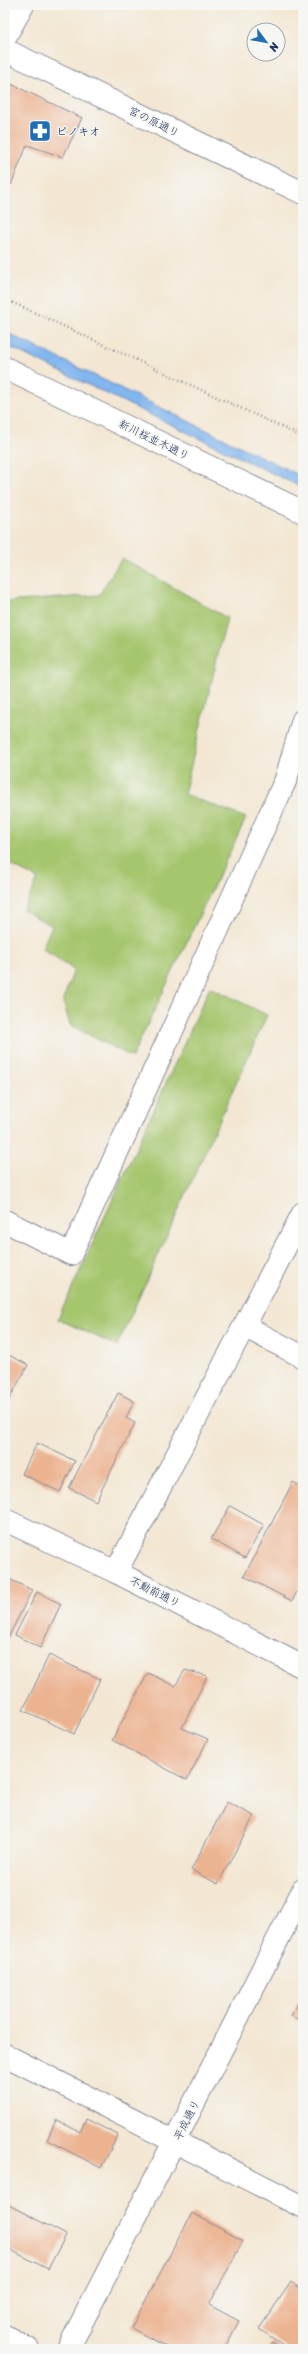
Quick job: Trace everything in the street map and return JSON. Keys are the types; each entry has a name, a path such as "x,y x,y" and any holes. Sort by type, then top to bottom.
{"street":[{"path":"5,37 23,5"},
{"name":"宮の原通り","path":"5,50 303,193"},
{"name":"新川桜並木通り","path":"5,368 303,512"},
{"path":"5,1221 70,1254 286,779 303,720"},
{"path":"116,1572 303,1213"},
{"path":"244,1326 303,1357"},
{"name":"不動前通り","path":"5,1520 116,1572 303,1667"},
{"name":"平成通り","path":"68,2349 176,2141 303,1890"},
{"path":"7,2060 176,2141 303,2207"},
{"path":"5,2336 28,2349"}],"path":[{"path":"5,300 303,437"}],"green space":[{"path":"122,558 227,618 184,794 246,818 132,1057 70,1025 63,1000 74,970 42,948 52,926 23,910 38,879 5,862 5,602 99,595"},
{"path":"210,987 267,1015 117,1346 58,1319"}],"water":[{"path":"5,332 303,477 303,488 5,345"}],"building":[{"name":"ピノキオ","path":"7,82 82,118 63,157 27,145 11,185 5,181"},
{"path":"5,1353 28,1365 5,1407"},
{"path":"118,1393 134,1401 126,1418 135,1423 96,1501 69,1488"},
{"path":"37,1443 75,1461 60,1492 22,1474"},
{"path":"293,1482 303,1488 303,1580 292,1601 244,1576"},
{"path":"230,1506 264,1525 245,1558 211,1539"},
{"path":"5,1577 32,1590 5,1644"},
{"path":"37,1592 61,1604 40,1648 15,1635"},
{"path":"49,1655 100,1679 74,1734 23,1710"},
{"path":"185,1670 207,1676 182,1728 208,1739 187,1780 112,1740 148,1673 175,1686"},
{"path":"227,1802 254,1816 218,1884 191,1870"},
{"path":"303,1994 303,2022 291,2016"},
{"path":"86,2119 118,2135 101,2168 47,2140 56,2120 80,2132"},
{"path":"5,2203 66,2235 48,2269 5,2247"},
{"path":"192,2213 243,2241 209,2305 239,2321 224,2349 170,2349 131,2328"},
{"path":"291,2282 303,2290 303,2343 299,2349 289,2349 259,2329"},
{"path":"272,2343 281,2349 268,2349"}],"place":[{"name":"ピノキオ","path":"40,131"}]}
